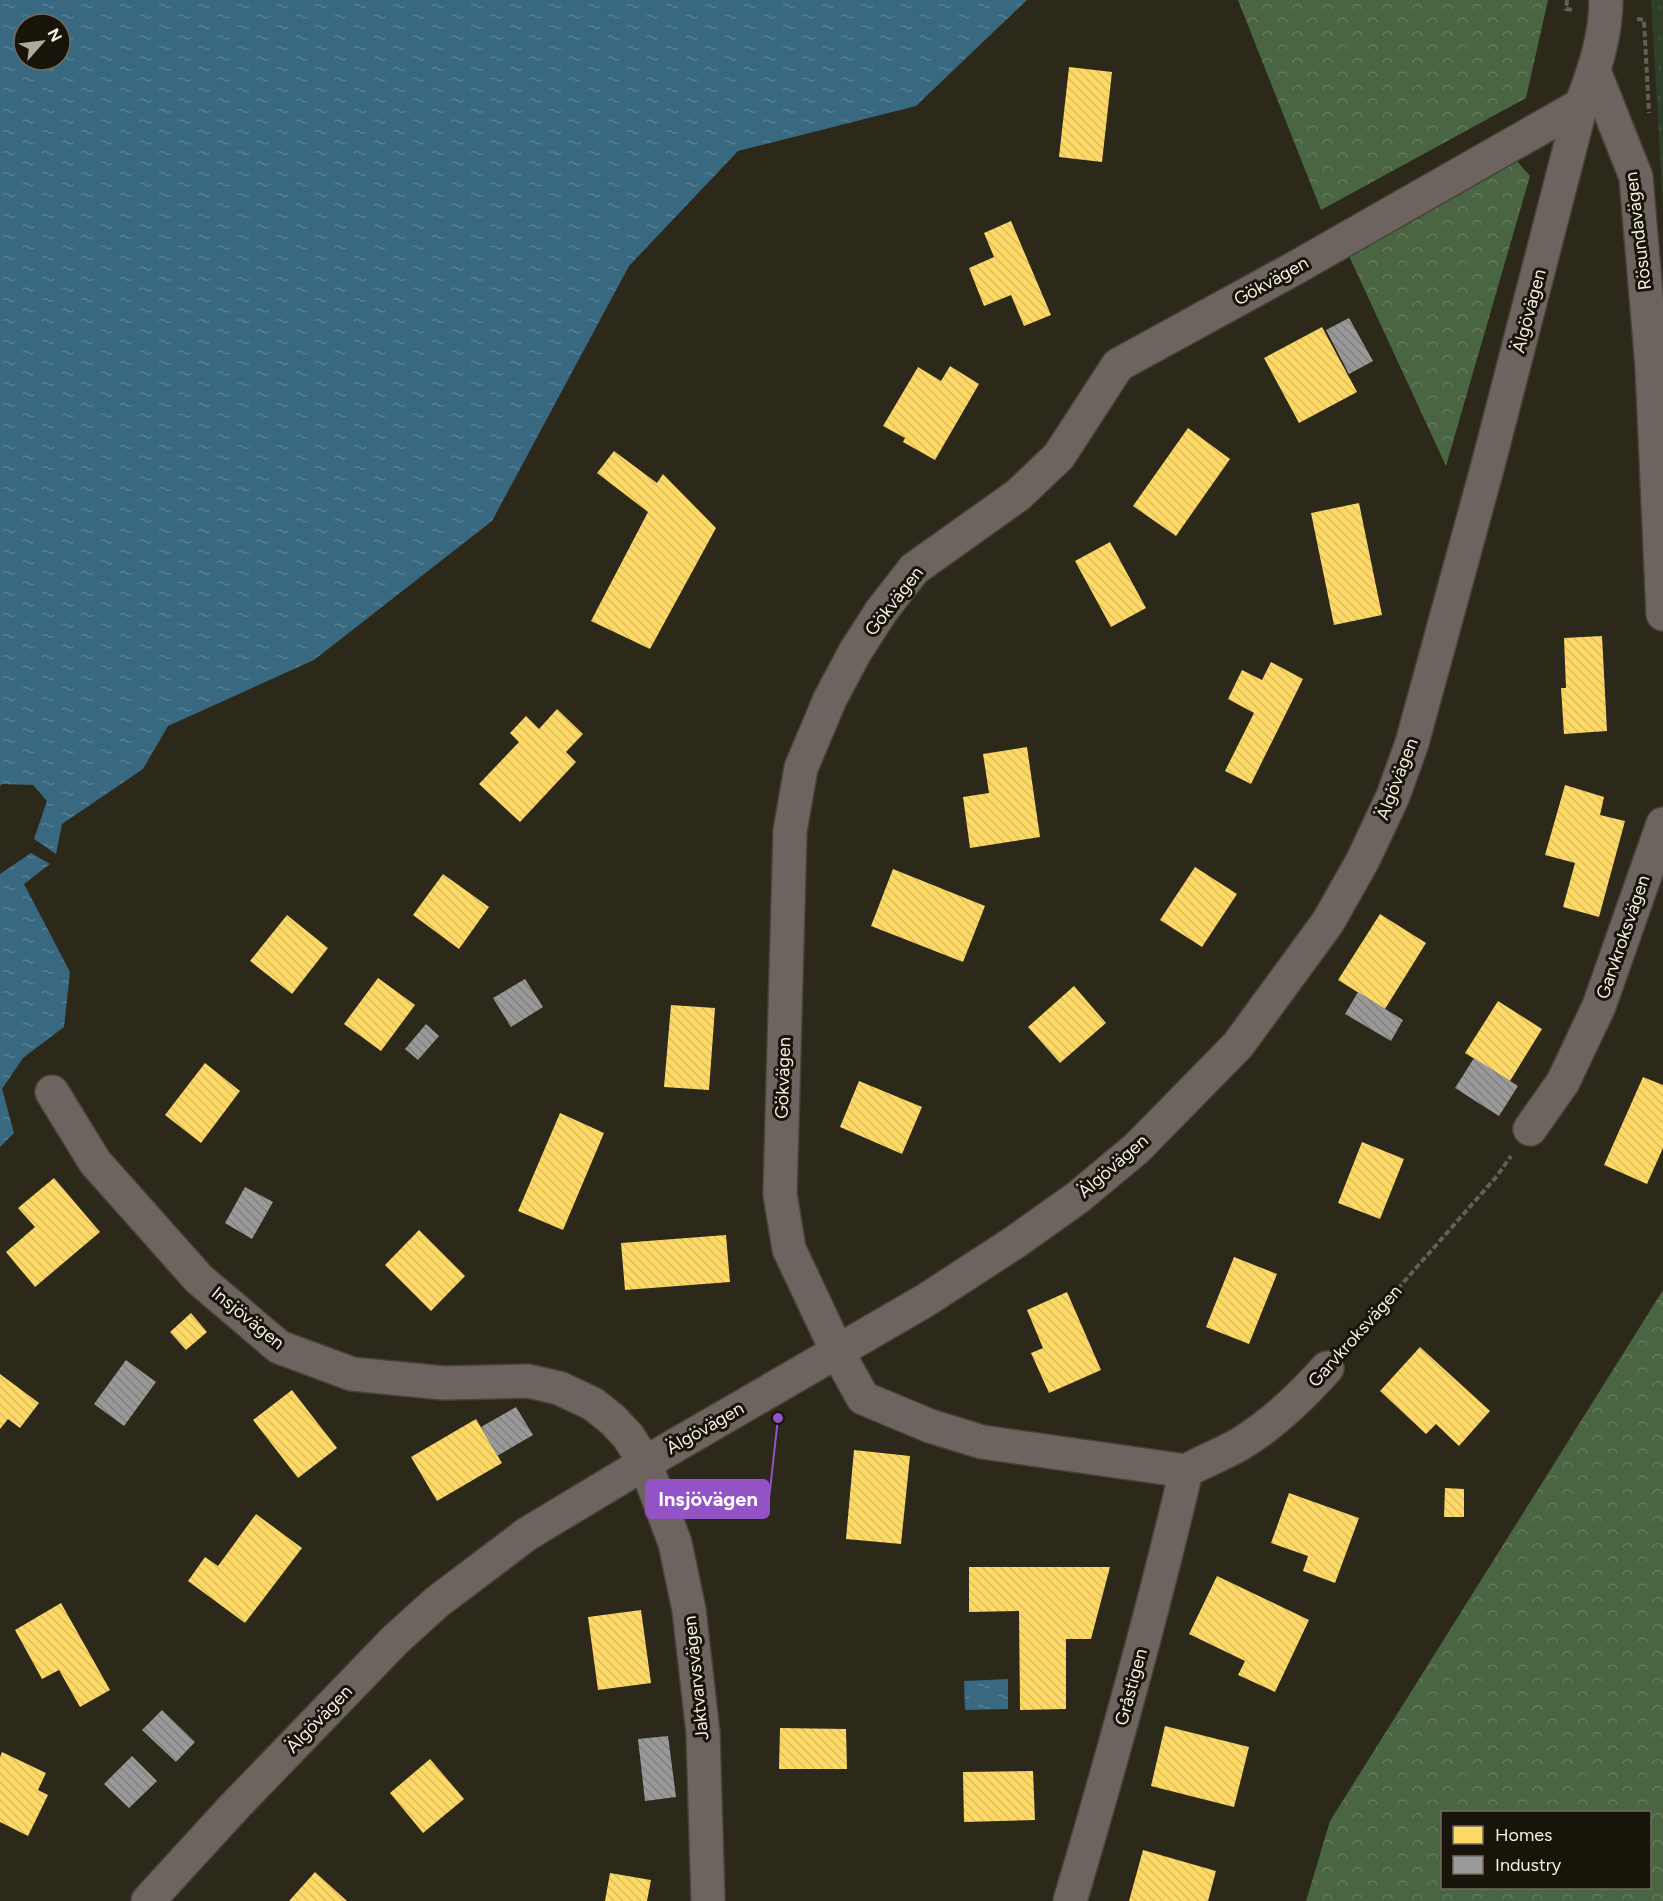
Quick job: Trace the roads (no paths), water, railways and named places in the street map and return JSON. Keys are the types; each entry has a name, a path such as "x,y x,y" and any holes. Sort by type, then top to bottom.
{"street":[{"name":"Älgövägen","path":"148,1901 274,1765 395,1640 437,1602 527,1534 926,1300 1015,1242 1077,1198 1137,1148 1238,1045 1328,922 1363,860 1393,796 1412,743 1494,443 1581,105 1594,71 1606,14 1606,0"},
{"name":"Rösundavägen","path":"1594,71 1636,177 1652,366 1663,614"},
{"name":"Gökvägen","path":"837,1351 789,1249 780,1194 790,831 801,768 830,699 855,652 882,610 914,569 1018,495 1059,456 1118,365 1295,268 1581,105"},
{"name":"Garvkroksvägen","path":"1530,1129 1563,1082 1599,1006 1663,824"},
{"name":"Insjövägen","path":"52,1092 95,1162 200,1279 279,1347 352,1374 444,1383 528,1381 559,1388 592,1404 613,1420 628,1436 645,1463"},
{"path":"837,1351 862,1398 930,1426 982,1442 1186,1471"},
{"name":"Garvkroksvägen","path":"1186,1471 1210,1457 1239,1445 1263,1429 1305,1393 1327,1368"},
{"name":"Jaktvarvsvägen","path":"645,1463 675,1543 689,1610 703,1733 708,1901"},
{"name":"Gråstigen","path":"1070,1901 1111,1762 1186,1471"}],"water":[{"path":"0,0 1027,0 916,106 738,151 629,266 492,521 314,660 168,726 143,769 62,824 56,854 34,839 47,801 33,785 2,784 0,786"},
{"path":"31,853 50,864 24,884 70,972 64,1027 23,1058 2,1089 14,1133 0,1147 0,874"},
{"path":"1008,1679 1008,1709 965,1710 964,1681"}],"place":[{"name":"Insjövägen","path":"778,1418"}]}
